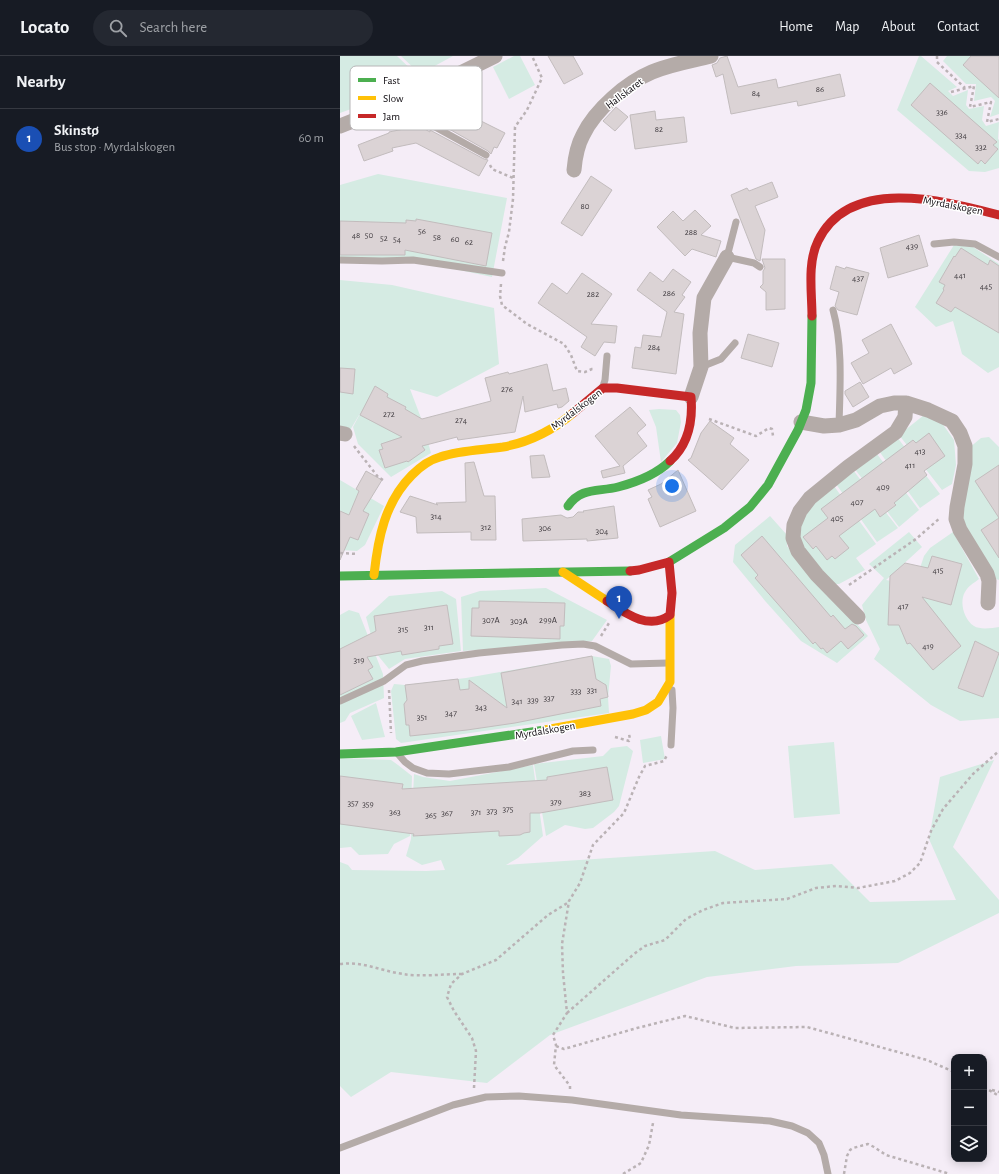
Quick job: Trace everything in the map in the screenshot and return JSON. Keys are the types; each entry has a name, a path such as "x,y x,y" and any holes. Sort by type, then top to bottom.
{"street":[{"path":"475,66 495,56"},
{"name":"Hallskaret","path":"574,170 576,156 583,134 608,102 636,81 651,73 670,66 711,56"},
{"path":"340,126 350,122"},
{"name":"Myrdalskogen","path":"340,576 639,570 669,562 724,528 750,506 768,484 784,457 801,422 806,410 812,354 812,263 818,241 828,225 844,211 864,202 891,198 920,198 954,203 999,215"},
{"path":"568,506 574,497 579,493 603,491 628,485 658,472 676,455 688,436 692,412 691,397 701,367 700,333 704,298 727,257"},
{"name":"Myrdalskogen","path":"374,575 378,545 385,516 398,492 408,478 425,464 442,456 514,445 537,437 562,422 603,388 691,397"},
{"path":"801,422 824,426 838,425 856,420 880,406 894,403 906,403 928,410 952,421 960,433 964,446 965,464 956,519 960,530 990,581 988,603"},
{"path":"858,617 817,575 798,551 793,538 794,525 800,511 810,498 848,467 896,432 904,416 906,403"},
{"path":"669,562 672,593 670,615 670,682"},
{"path":"563,572 631,616 650,622 662,622 670,615"},
{"name":"Myrdalskogen","path":"340,754 394,752 456,744 542,731 633,714 646,710 658,702 670,682"}],"lane":[{"path":"441,130 486,155"},
{"path":"736,222 727,257 754,263 760,267"},
{"path":"934,244 954,242 975,244 999,257"},
{"path":"340,260 413,260 502,273"},
{"path":"833,310 836,322 840,376 838,425"},
{"path":"701,367 721,359 735,343"},
{"path":"603,388 607,356"},
{"path":"340,701 384,681 406,665 422,661 480,653 583,644 595,646 620,660 631,664 670,663"},
{"path":"670,682 673,694 671,746"},
{"path":"394,752 413,768 427,773 449,774 509,767 573,751 593,750"},
{"path":"340,1148 453,1105 486,1097 519,1096 572,1100 681,1115 770,1121 792,1126 808,1133 819,1143 824,1155 828,1174"}],"path":[{"path":"532,56 542,78 527,110 515,127 513,199 510,226 505,247 500,296 502,305 527,324 564,344 571,355 577,371 585,372 592,369"},
{"path":"937,56 937,62 965,88"},
{"path":"952,92 974,86 970,107 991,102 987,122 999,119"},
{"path":"486,155 492,170 513,178"},
{"path":"692,412 756,436 769,428 772,430 776,450 784,457"},
{"path":"342,434 378,477 398,492"},
{"path":"836,595 916,539 950,510 957,507"},
{"path":"595,646 618,608"},
{"path":"388,678 394,752"},
{"path":"566,1014 562,944 569,901 580,883 593,845 624,813 645,766 664,761 671,746"},
{"path":"572,1100 570,1086 554,1065 556,1046 553,1035 566,1014 634,954 645,946 665,940 686,919 703,910 723,903 787,899 816,888 836,886 858,888 895,880 910,873 920,863 930,831 943,809 973,774 999,751"},
{"path":"474,1100 476,1052 472,1038 454,1012 447,997 451,984 462,974 496,960 548,915 569,901"},
{"path":"340,964 362,964 389,972 406,974 462,974"},
{"path":"556,1046 564,1049 685,1016 735,1028 807,1027 927,1060 951,1071"},
{"path":"989,1089 999,1092"},
{"path":"989,1089 999,1096"},
{"path":"623,1174 641,1163 649,1145 655,1111"},
{"path":"844,1174 847,1156 850,1150 868,1144 874,1146 886,1155 950,1174"}],"green space":[{"path":"340,56 397,56 408,66 350,66 350,109 340,113"},
{"path":"401,56 453,56 435,66 412,66"},
{"path":"514,56 520,56 535,85 509,99 493,67"},
{"path":"919,56 921,56 957,87 948,91 953,96 968,90 966,105 969,109 984,106 982,120 986,126 999,122 999,168 985,172 969,171 897,110"},
{"path":"947,56 999,56 999,114 990,117 995,101 991,97 974,101 976,84 966,84 943,61"},
{"path":"378,174 507,198 492,277 413,260 340,260 340,185"},
{"path":"954,245 973,247 999,264 999,367 988,373 962,354 953,321 936,327 915,307"},
{"path":"340,280 392,285 494,308 499,364 437,397 410,389 421,418 431,453 391,477 358,444 353,427 362,410 349,432 340,429"},
{"path":"649,410 676,410 680,415 681,422 677,443 661,462 656,427"},
{"path":"924,415 939,419 954,440 956,465 952,484 942,490 899,435"},
{"path":"897,437 940,494 920,508 879,451"},
{"path":"989,437 999,447 999,580 996,579 966,528 963,518 969,448 981,438"},
{"path":"877,454 919,510 899,527 854,468"},
{"path":"853,470 898,528 877,542 836,484"},
{"path":"340,480 384,506 365,545 357,551 340,550"},
{"path":"834,486 876,544 856,558 865,570 839,584 830,584 796,538 802,520 814,503"},
{"path":"770,516 787,535 787,546 805,569 868,636 837,663 801,641 733,562 735,545"},
{"path":"909,532 922,547 886,580 907,584 918,574 924,556 930,548 953,532 979,579 969,586 963,596 962,601 965,615 974,626 983,628 999,627 999,718 960,721 931,705 874,659 880,649 866,620 862,605 884,578 869,564"},
{"path":"546,588 607,620 592,641 463,651 461,597 480,591"},
{"path":"442,591 456,599 461,651 405,659 389,669 376,653 366,617 389,596"},
{"path":"349,610 359,613 383,674 384,698 350,713 345,721 340,723 340,615"},
{"path":"592,656 609,659 611,666 608,697 609,713 401,743 396,739 391,691 394,684 405,685 466,678"},
{"path":"376,703 385,737 362,740 351,716"},
{"path":"661,736 665,759 643,763 640,740"},
{"path":"834,742 840,814 794,818 788,746"},
{"path":"627,746 633,751 619,806 614,812 593,828 585,829 565,825 546,836 534,764 603,756 611,748"},
{"path":"340,758 391,760 412,776 410,836 394,844 388,854 359,855 351,847 340,848"},
{"path":"994,760 953,847 999,900 999,913 898,963 796,966 707,977 550,1035 487,1083 391,1072 351,1097 340,1086 340,862 348,865 352,870 445,870 441,860 422,865 406,856 411,839 414,774 423,777 450,781 533,765 543,836 518,858 506,865 715,851 755,870 832,864 870,902 956,900 929,839 940,777"}],"building":[{"path":"548,56 573,56 583,74 564,84"},
{"path":"727,56 738,87 776,79 778,88 840,74 845,96 798,106 797,101 731,114 723,74 716,77 712,65 717,63 720,58"},
{"path":"971,56 999,56 999,98 963,65"},
{"path":"930,83 997,142 993,145 998,149 985,164 981,160 978,164 911,105"},
{"path":"616,107 628,117 615,131 603,121"},
{"path":"655,111 656,120 684,117 687,142 635,149 630,115"},
{"path":"482,122 505,133 497,148 494,147 491,154 451,130 482,130"},
{"path":"399,130 426,130 430,132 430,130 488,160 479,176 416,143 392,148 393,151 364,161 358,145 389,132"},
{"path":"591,176 612,190 582,236 561,223"},
{"path":"772,182 778,197 755,206 765,230 760,261 756,259 731,195 747,188 749,191"},
{"path":"695,210 711,226 701,235 721,241 716,257 692,249 685,256 657,227 673,211 683,221"},
{"path":"416,219 492,233 486,266 405,250 405,255 340,255 340,221 406,223 406,220 416,221"},
{"path":"919,235 928,266 888,278 880,248"},
{"path":"961,248 988,265 990,260 999,266 999,333 955,307 951,312 936,303 944,290 945,285 939,282 954,256 955,257"},
{"path":"762,259 785,259 785,309 766,310 766,292 760,287 763,284 763,271 765,268"},
{"path":"836,266 869,273 857,315 838,310 835,306 839,292 830,289"},
{"path":"673,269 691,282 682,295 685,297 674,312 684,314 676,374 632,368 635,347 641,348 643,335 661,337 667,312 637,290 650,272 663,282"},
{"path":"582,273 612,294 591,324 617,326 615,343 604,342 595,356 581,347 587,337 538,303 552,283 567,294"},
{"path":"891,324 912,364 894,374 891,368 863,384 851,363 869,353 862,340"},
{"path":"748,334 779,343 772,367 741,358"},
{"path":"547,364 553,391 566,388 569,401 562,407 558,408 557,404 525,412 523,396 515,432 458,440 457,437 422,446 425,450 408,462 407,461 385,468 379,450 383,449 381,444 402,437 360,415 375,386 388,394 387,397 406,407 405,409 422,419 491,401 485,378 508,372 509,374"},
{"path":"340,368 355,369 353,394 340,392"},
{"path":"860,382 869,397 853,407 845,394 845,391"},
{"path":"630,407 646,425 637,433 647,446 623,466 625,473 603,478 601,471 620,466 595,436"},
{"path":"710,421 734,438 730,444 749,460 722,490 688,460 691,458 701,433"},
{"path":"929,433 945,456 924,471 927,475 894,503 896,505 880,517 875,509 839,536 849,548 835,559 832,556 827,560 816,546 813,549 803,537 828,518 821,509 913,440 916,443"},
{"path":"544,455 550,477 532,478 530,456"},
{"path":"474,462 484,496 495,496 496,540 471,540 471,532 417,533 416,517 400,512 410,496 438,505 436,503 466,502 465,463"},
{"path":"999,465 999,518 975,481"},
{"path":"678,470 696,511 660,527 648,499 652,497 648,490 661,484"},
{"path":"366,471 382,480 363,511 369,514 358,540 350,537 340,560 340,511 349,515 359,491 356,489"},
{"path":"614,506 618,538 587,541 587,539 523,541 522,519 561,515 567,518 573,517 578,512"},
{"path":"999,518 999,558 981,530"},
{"path":"762,536 831,617 833,615 845,629 852,624 856,626 864,635 848,649 841,641 827,653 815,642 813,644 755,578 758,575 741,555"},
{"path":"932,556 962,564 951,605 922,597 961,646 933,670 910,643 907,644 899,625 888,625 890,576 905,563 928,568"},
{"path":"479,601 565,603 564,626 560,626 560,639 471,636 472,608 479,608"},
{"path":"447,605 453,644 439,646 439,649 402,655 401,651 367,657 373,667 368,670 373,679 340,695 340,649 376,631 374,616"},
{"path":"975,641 999,653 983,697 958,688"},
{"path":"592,656 596,679 606,685 608,697 600,699 601,706 515,723 410,736 409,725 406,725 404,704 407,700 405,685 458,679 460,690 469,689 469,680 507,708 501,673"},
{"path":"607,767 613,800 540,813 530,813 530,832 520,835 499,836 499,831 413,836 414,834 340,824 340,776 403,784 402,789 547,780 547,777"}],"traffic: fast":[{"path":"669,562 724,528 750,507 768,485 798,430 806,410 811,383 812,316"},
{"path":"568,506 573,500 584,493 632,483 659,470 670,461"},
{"path":"340,576 630,571"},
{"path":"340,754 396,752 545,730"}],"traffic: slow":[{"path":"374,575 384,521 395,497 418,469 436,458 463,452 503,447 531,439 549,430 573,413"},
{"path":"563,572 607,601"},
{"path":"545,730 633,714 646,710 658,702 670,682 670,615"}],"traffic: jam":[{"path":"812,316 811,268 812,259 818,241 833,220 852,207 875,200 900,198 952,204 999,215"},
{"path":"573,413 603,388 617,388 691,397 691,415 686,440 670,461"},
{"path":"607,601 629,615 646,621 654,621 670,615 672,593 669,562 630,571"}],"place":[{"name":"Skinstø","path":"619,619"}]}
